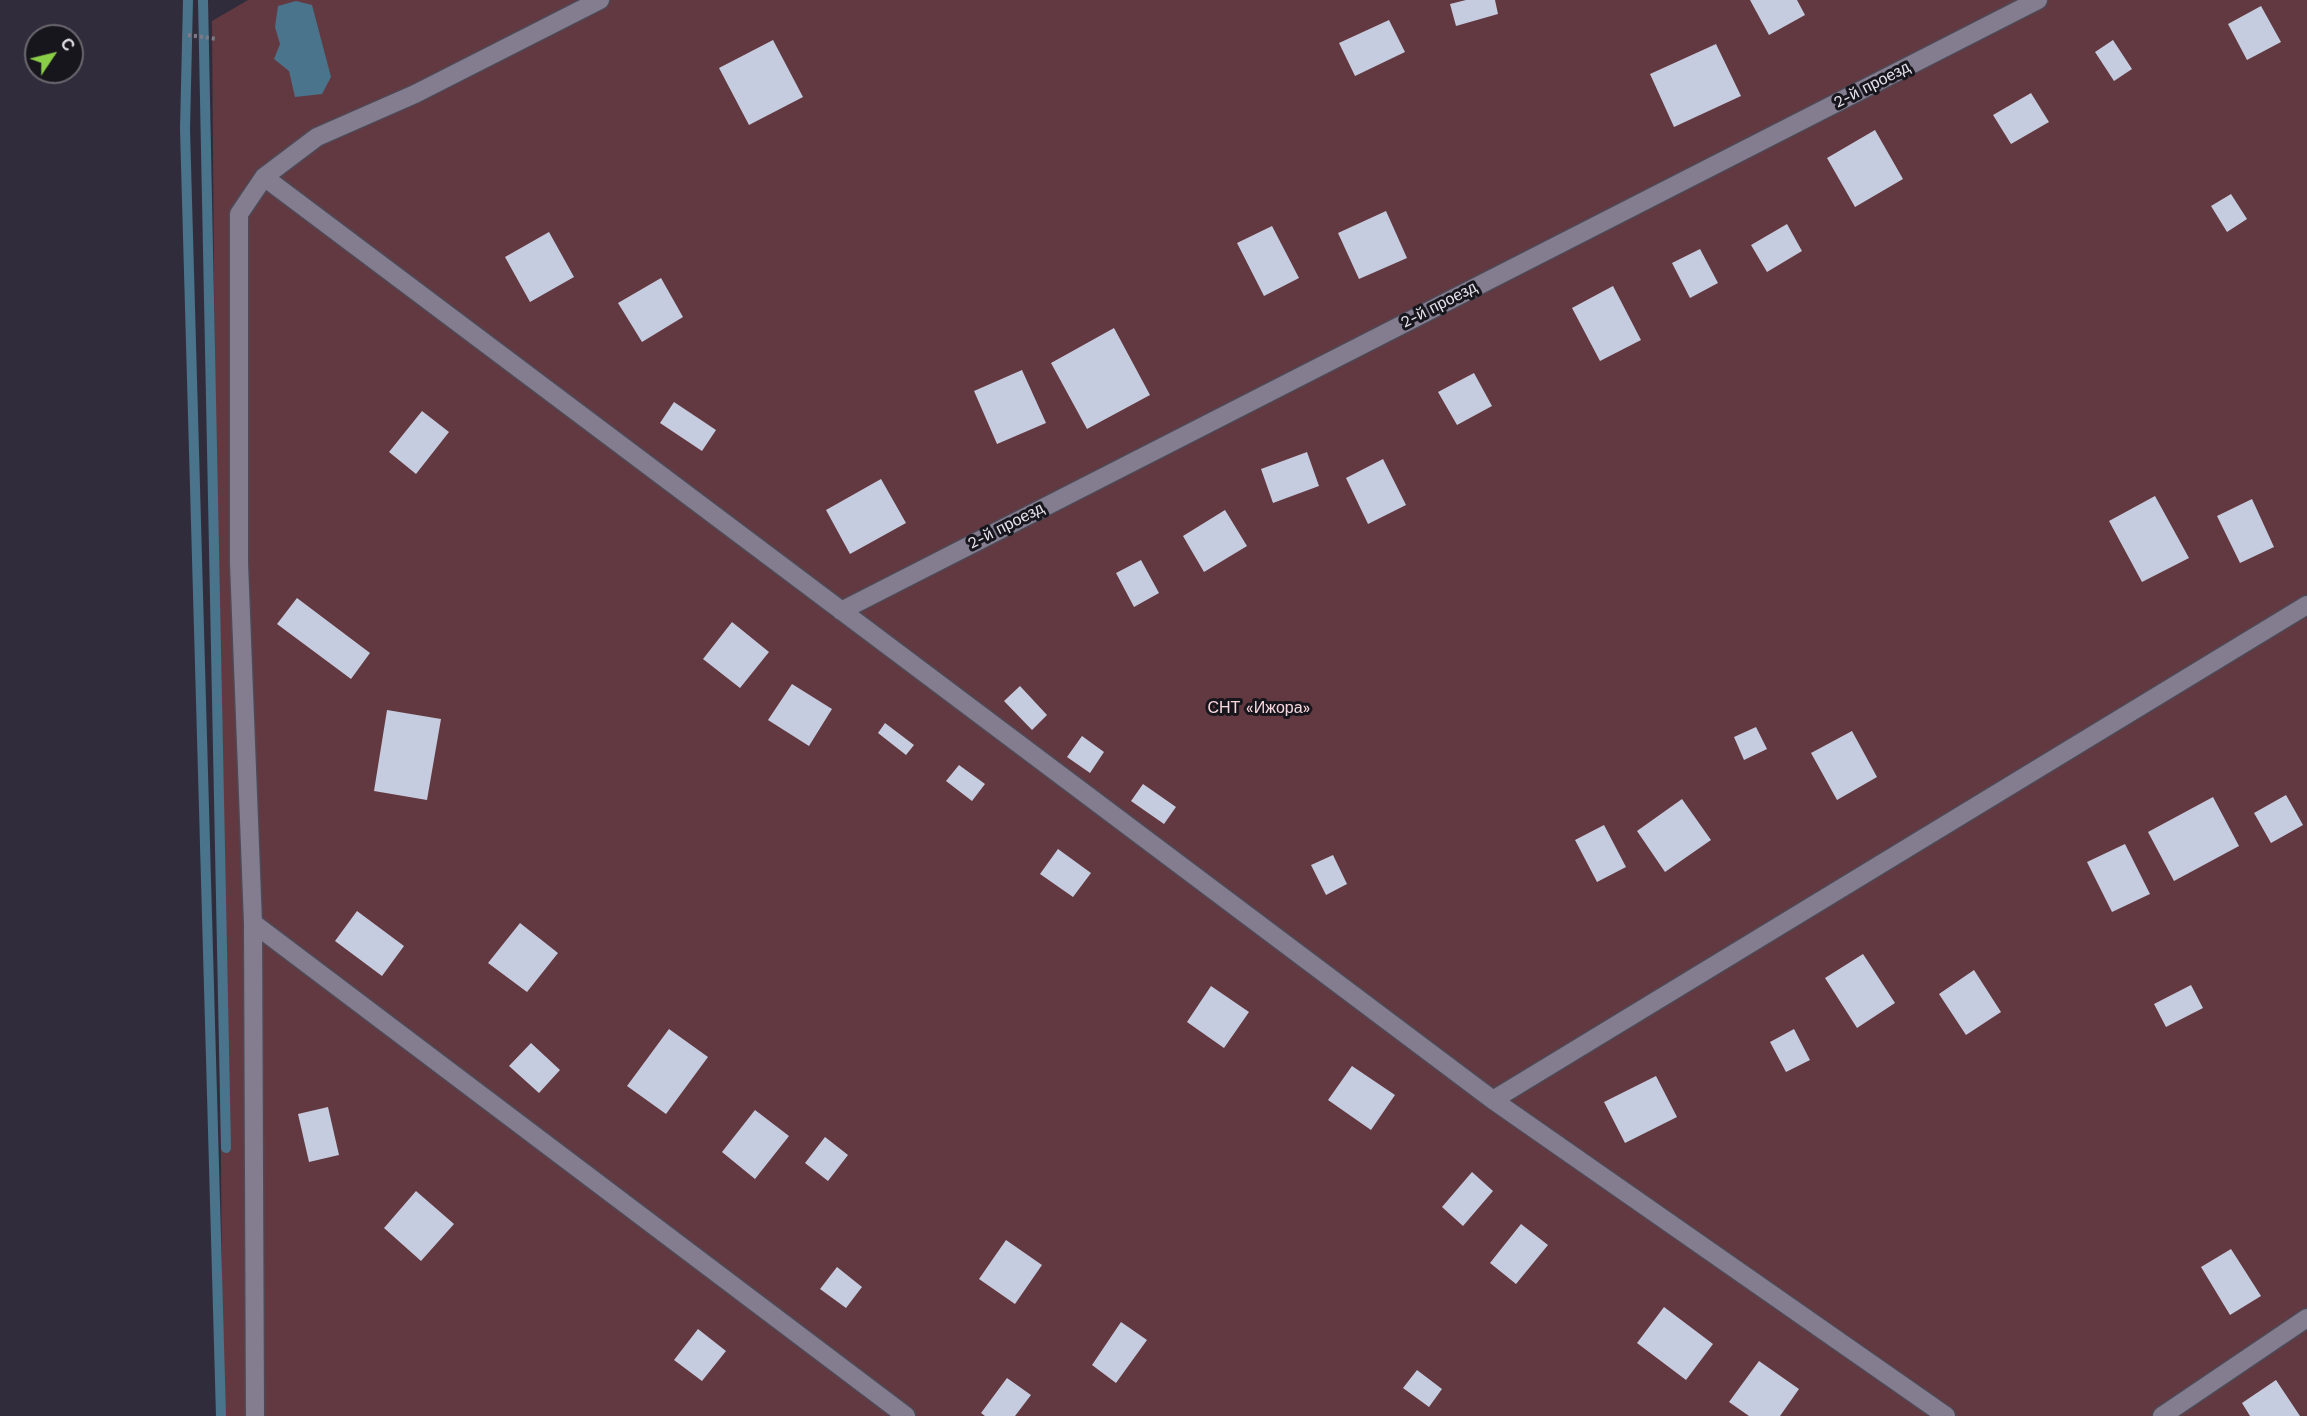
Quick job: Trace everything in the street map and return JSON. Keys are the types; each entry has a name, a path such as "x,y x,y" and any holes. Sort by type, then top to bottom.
{"street":[{"path":"255,1416 253,923 239,563 239,214 264,177 316,137 415,94 600,0"},
{"name":"2-й проезд","path":"841,611 2038,0"},
{"path":"264,177 1493,1100 1946,1416"},
{"path":"1493,1100 2307,606"},
{"path":"253,923 906,1416"},
{"path":"2162,1416 2307,1318"}],"path":[{"path":"188,35 217,39"}],"green space":[{"name":"СНТ «Ижора»","path":"248,0 2307,0 2307,1416 223,1416 212,21"}],"water":[{"path":"296,1 312,5 331,77 322,94 295,97 289,71 274,59 280,44 275,27 278,6"}],"building":[{"path":"1466,0 1495,0 1498,14 1456,26 1450,4"},
{"path":"1750,0 1797,0 1805,15 1769,35"},
{"path":"2261,6 2281,42 2247,60 2228,24"},
{"path":"1389,20 1405,52 1355,76 1339,43"},
{"path":"773,40 803,97 749,125 719,68"},
{"path":"2113,40 2132,69 2114,81 2095,52"},
{"path":"1716,44 1741,96 1674,127 1650,74"},
{"path":"2031,93 2049,122 2011,144 1993,115"},
{"path":"1875,130 1903,179 1855,207 1827,158"},
{"path":"2231,194 2247,219 2227,232 2211,206"},
{"path":"1386,211 1407,258 1359,279 1338,233"},
{"path":"1787,224 1802,251 1767,272 1751,245"},
{"path":"1272,226 1299,278 1264,296 1237,243"},
{"path":"549,232 574,277 530,302 505,257"},
{"path":"1700,249 1718,283 1690,298 1672,263"},
{"path":"661,278 683,317 642,342 618,303"},
{"path":"1613,286 1641,340 1600,361 1572,308"},
{"path":"1114,328 1150,395 1087,429 1051,363"},
{"path":"1022,370 1046,423 997,444 974,391"},
{"path":"1474,373 1492,406 1457,425 1438,392"},
{"path":"674,402 716,430 702,451 660,423"},
{"path":"422,411 449,432 416,474 389,452"},
{"path":"1307,452 1319,486 1273,503 1261,469"},
{"path":"1383,459 1406,505 1368,524 1346,478"},
{"path":"881,479 906,523 850,554 826,510"},
{"path":"2155,496 2189,558 2142,582 2109,521"},
{"path":"2252,499 2274,547 2240,563 2217,516"},
{"path":"1225,510 1247,546 1204,572 1183,536"},
{"path":"1141,560 1159,593 1134,607 1116,573"},
{"path":"297,598 370,653 351,679 277,624"},
{"path":"732,622 769,652 740,688 703,659"},
{"path":"792,684 832,709 809,746 768,720"},
{"path":"1020,686 1047,715 1032,730 1004,701"},
{"path":"387,710 441,719 427,800 374,791"},
{"path":"885,723 914,745 906,755 878,733"},
{"path":"1756,727 1767,749 1744,760 1734,737"},
{"path":"1852,731 1877,777 1837,800 1811,753"},
{"path":"1082,736 1104,752 1090,773 1067,757"},
{"path":"959,765 985,784 972,801 946,781"},
{"path":"1143,784 1176,807 1164,824 1131,801"},
{"path":"2286,795 2303,825 2271,843 2254,813"},
{"path":"2213,797 2239,846 2174,881 2148,832"},
{"path":"1682,799 1711,840 1665,872 1637,831"},
{"path":"1604,825 1626,867 1597,882 1575,840"},
{"path":"2125,844 2150,894 2112,912 2087,862"},
{"path":"1058,849 1091,873 1073,897 1040,874"},
{"path":"1333,855 1347,884 1326,895 1311,865"},
{"path":"357,911 404,946 382,976 335,941"},
{"path":"520,923 558,953 527,992 488,963"},
{"path":"1863,954 1895,1003 1857,1028 1825,978"},
{"path":"1974,970 2001,1012 1966,1035 1939,994"},
{"path":"2191,985 2203,1008 2166,1027 2154,1004"},
{"path":"1211,986 1249,1012 1224,1048 1187,1022"},
{"path":"669,1029 708,1057 666,1114 627,1086"},
{"path":"1794,1029 1810,1060 1786,1072 1770,1042"},
{"path":"531,1043 560,1070 539,1093 509,1066"},
{"path":"1352,1066 1395,1095 1371,1130 1328,1100"},
{"path":"1656,1076 1677,1117 1625,1143 1604,1102"},
{"path":"328,1107 339,1155 309,1162 298,1114"},
{"path":"755,1110 789,1136 755,1179 722,1152"},
{"path":"825,1137 848,1155 828,1181 805,1163"},
{"path":"1472,1172 1493,1191 1463,1226 1442,1207"},
{"path":"416,1191 454,1224 421,1261 384,1228"},
{"path":"1521,1224 1548,1245 1516,1284 1490,1263"},
{"path":"1006,1240 1042,1265 1015,1304 979,1279"},
{"path":"2231,1249 2261,1296 2230,1315 2201,1267"},
{"path":"837,1267 862,1287 846,1308 820,1289"},
{"path":"1664,1307 1713,1344 1686,1380 1637,1343"},
{"path":"1121,1322 1147,1340 1116,1383 1092,1365"},
{"path":"698,1329 726,1351 702,1381 674,1360"},
{"path":"1759,1361 1799,1389 1780,1416 1749,1416 1729,1402"},
{"path":"1417,1370 1442,1389 1429,1407 1403,1388"},
{"path":"1007,1378 1031,1395 1015,1416 985,1416 981,1413"},
{"path":"2276,1380 2300,1416 2250,1416 2242,1403"}],"waterway":[{"path":"188,0 185,129 221,1416"},
{"path":"203,0 226,1148"}]}
